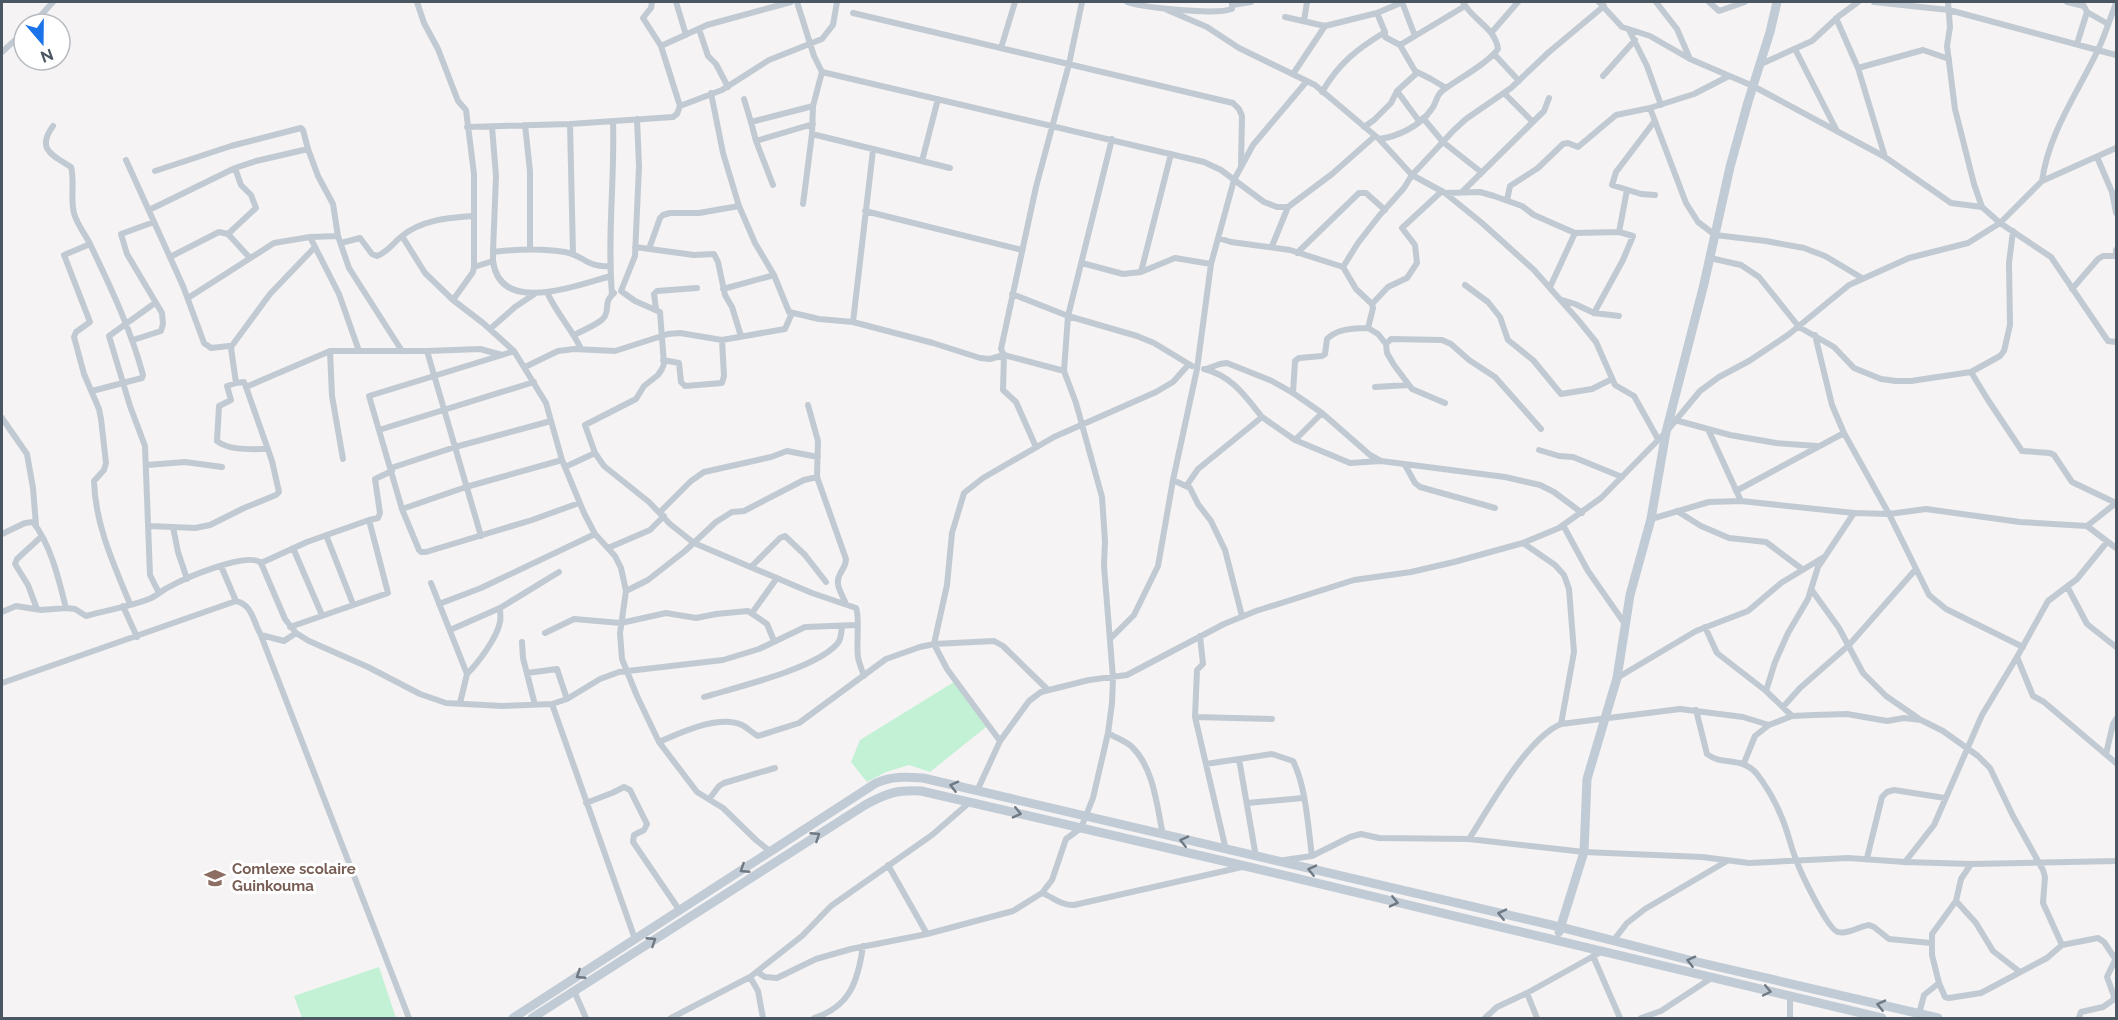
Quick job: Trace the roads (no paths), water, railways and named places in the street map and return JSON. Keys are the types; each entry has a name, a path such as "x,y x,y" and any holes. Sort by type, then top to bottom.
{"street":[{"path":"417,2 458,101 466,110 474,174 474,267 453,300"},
{"path":"652,2 651,8 643,18 661,46 680,106"},
{"path":"676,2 686,34"},
{"path":"661,46 707,25 791,2"},
{"path":"797,2 810,44 822,72 813,105 812,134 803,204"},
{"path":"467,127 492,128 673,117 680,106 728,87 769,60 822,39 828,33 835,18 837,2"},
{"path":"1001,48 1015,2"},
{"path":"1036,447 1016,402 1003,390 1004,355 1001,349 1022,250 1069,64 1082,2"},
{"path":"1127,2 1165,9 1223,11 1232,9 1232,4 1251,2"},
{"path":"1304,21 1307,2"},
{"path":"1285,17 1325,26 1377,13 1402,2 1415,36"},
{"path":"1492,32 1518,2"},
{"path":"1656,2 1677,29 1690,59"},
{"path":"1709,2 1719,11 1745,2"},
{"path":"1557,940 1584,852 1587,779 1617,678 1624,624 1651,519 1662,435 1710,258 1730,167 1777,2"},
{"path":"1761,64 1795,50 1819,36 1836,18 1858,2"},
{"path":"1877,2 1949,10 2116,55"},
{"path":"1948,2 1950,27 1947,42 1948,59 1955,109 1982,207 2000,223 2051,257 2108,341 2116,342"},
{"path":"2069,2 2084,6 2086,12 2077,44"},
{"path":"2042,181 2049,149 2070,102 2098,50 2116,3"},
{"path":"1272,246 1288,207 1377,137 1390,138 1402,133 1421,119 1432,110 1436,96 1494,54 1498,47 1492,32 1464,4 1400,45"},
{"path":"1343,267 1358,243 1404,188 1412,175 1443,142 1466,119 1519,81 1602,4 1619,24 1629,30 1650,36 1690,59 1752,87 1837,131 1885,157 1951,202 1982,207"},
{"path":"1165,9 1207,27 1239,48 1307,81 1377,137 1412,175 1443,192 1517,254 1562,300 1596,342 1615,385 1634,396 1662,435"},
{"path":"2086,12 2108,24"},
{"path":"853,13 1233,103 1242,116 1241,165"},
{"path":"1377,13 1385,37 1400,45 1417,73 1446,88"},
{"path":"1836,18 1858,68 1885,157"},
{"path":"1293,74 1325,26"},
{"path":"699,28 708,56 716,64 728,87"},
{"path":"1629,30 1647,66 1661,105"},
{"path":"1322,92 1340,65 1360,47 1385,32"},
{"path":"1603,76 1635,40"},
{"path":"1795,50 1837,131"},
{"path":"1858,68 1923,50 1948,59"},
{"path":"1494,54 1519,81"},
{"path":"822,72 1204,162 1221,170 1264,202 1277,207 1288,207"},
{"path":"1364,127 1391,103 1397,91 1417,73"},
{"path":"1507,200 1510,186 1538,168 1563,144 1578,147 1616,115 1661,105 1701,91 1729,76"},
{"path":"1111,638 1134,615 1158,566 1173,480 1197,369 1211,264 1234,180 1259,137 1307,81"},
{"path":"1397,91 1443,142 1481,172"},
{"path":"711,93 729,175 739,206 755,243 774,275 789,311 819,319 853,322 980,358 990,359 1004,355 1064,370"},
{"path":"1504,93 1532,121"},
{"path":"1463,191 1544,111 1549,98"},
{"path":"744,99 756,141 773,185"},
{"path":"922,161 938,99"},
{"path":"751,122 813,105"},
{"path":"1650,108 1686,203 1698,222 1714,236 1766,241 1804,248 1825,256 1862,278"},
{"path":"574,334 604,318 606,302 612,294 621,291 632,265 639,166 637,119"},
{"path":"612,294 610,266 613,121"},
{"path":"1654,122 1612,179 1612,185 1655,195"},
{"path":"570,124 573,254"},
{"path":"756,141 813,124"},
{"path":"525,125 530,171 530,250"},
{"path":"53,126 45,137 45,143 51,154 71,167 74,175 75,216 133,340 143,376 92,391"},
{"path":"155,171 231,146 301,128 333,204 339,239 353,275 402,351"},
{"path":"492,128 496,176 493,252 495,272 507,286 520,293 547,292 611,276"},
{"path":"812,134 950,168"},
{"path":"757,972 765,977 777,978 816,959 863,946 927,934 1013,911 1042,893 1052,880 1066,839 1081,828 1093,798 1108,733 1113,678 1104,566 1106,541 1102,496 1076,403 1064,370 1068,316 1112,140"},
{"path":"977,791 1000,741 1029,701 1047,689 1127,675 1242,616 1354,580 1411,572 1523,543 1563,525 1601,498 1662,435 1700,391 1798,327 1849,285 1917,255 1968,243 2000,223 2042,181 2116,148"},
{"path":"149,210 235,168 308,149"},
{"path":"853,322 873,150"},
{"path":"1141,272 1171,154"},
{"path":"2097,157 2112,192 2116,213"},
{"path":"126,160 188,298 205,345 211,348 231,347"},
{"path":"228,234 256,208 253,199 241,185 235,168"},
{"path":"1619,232 1627,190"},
{"path":"1372,304 1388,287 1407,278 1418,263 1415,245 1402,228 1443,192 1463,191 1480,192 1507,200 1575,233 1619,232 1633,236 1623,260 1594,313"},
{"path":"1297,253 1359,194 1366,193 1385,210"},
{"path":"649,249 663,215 699,213 739,206"},
{"path":"865,211 1022,250"},
{"path":"188,298 274,243 310,237 360,238 372,254 377,256 390,249 402,236 418,225 440,219 474,216"},
{"path":"133,340 162,329 163,316 127,254 121,235 154,222"},
{"path":"1710,258 1741,266 1759,277 1798,327 1834,347 1854,368 1881,379 1911,381 1971,372 2000,356 2005,347 2010,325 2009,263 2013,231"},
{"path":"170,257 219,232 228,234 250,258"},
{"path":"1550,287 1575,233"},
{"path":"402,236 425,273 453,300 514,351 546,403 564,464 579,503 595,534 619,562 626,591 621,623 621,650 626,671 659,742 693,788 723,808 771,852"},
{"path":"310,237 339,294 359,351"},
{"path":"1218,238 1245,244 1272,246 1343,267 1356,289 1372,304 1368,328"},
{"path":"90,244 64,255 90,322 76,332 74,337 84,374 99,409 106,463 104,470 94,481 95,495 105,545 137,637"},
{"path":"236,383 231,347 270,294 315,247"},
{"path":"635,247 694,255 714,254 718,262 723,289 732,307 741,336"},
{"path":"493,252 530,250 573,254 594,267 610,266"},
{"path":"2072,289 2098,259 2103,256 2116,256 2116,250"},
{"path":"1082,263 1123,274 1141,272 1175,258 1211,264"},
{"path":"474,267 493,261"},
{"path":"723,289 774,275"},
{"path":"1465,285 1488,302 1500,317 1508,340 1533,360 1561,394 1592,389 1612,379"},
{"path":"656,309 656,291 697,288"},
{"path":"621,291 635,301 660,312 663,367 658,375 644,386 636,399 585,424 595,453 611,473 694,543 858,610 856,625 858,657 864,676"},
{"path":"547,292 581,349"},
{"path":"490,329 515,307 537,293"},
{"path":"1012,294 1068,316 1137,336 1162,347 1197,369 1227,363 1272,381 1322,413 1364,450 1381,461"},
{"path":"1562,300 1594,313 1619,316"},
{"path":"156,303 109,336 143,438 147,465 150,575 159,593"},
{"path":"525,367 558,351 581,349 615,351 661,336 680,333 722,340 785,329 792,313"},
{"path":"1293,393 1295,361 1299,358 1325,354 1327,339 1335,333 1346,329 1368,328 1378,334 1386,344 1387,353 1408,385 1422,395 1445,403"},
{"path":"1815,335 1832,405 1929,595 1946,609 2023,647"},
{"path":"1386,344 1391,339 1442,339 1495,377 1541,429"},
{"path":"663,360 679,363 681,382 685,386 722,383 724,376 722,340"},
{"path":"246,387 330,351 480,349 502,355"},
{"path":"330,351 332,396 343,459"},
{"path":"427,351 481,536"},
{"path":"514,351 369,396 402,509 421,552 481,536 579,503"},
{"path":"1000,741 947,669 934,644 947,585 952,532 962,496 983,478 1036,447 1156,392 1173,382 1190,364"},
{"path":"1206,369 1237,386 1262,417 1295,440 1350,463 1381,461 1505,477 1540,485 1554,492 1582,513"},
{"path":"1971,372 2022,451 2054,455 2072,482 2116,503 2087,526"},
{"path":"150,526 195,528 210,525 278,494 268,449 244,382 227,386 231,400 219,405 217,441 227,446 268,449"},
{"path":"379,430 534,382"},
{"path":"1375,387 1408,385"},
{"path":"808,405 818,441 817,477 844,551 846,564 838,577 837,584 846,604"},
{"path":"1295,440 1322,413"},
{"path":"1187,485 1198,469 1262,417"},
{"path":"2,418 27,454 36,526"},
{"path":"1675,420 1776,443 1818,446"},
{"path":"261,563 326,535 378,518 380,513 375,479 392,470 455,447 551,421"},
{"path":"1708,429 1741,501"},
{"path":"1736,491 1844,432"},
{"path":"1539,450 1559,456 1573,457 1622,477"},
{"path":"608,548 650,531 691,481 704,472 771,457 787,451 818,457"},
{"path":"402,509 466,486 564,464 595,453"},
{"path":"147,465 185,462 222,467"},
{"path":"1405,465 1415,483 1420,487 1495,508"},
{"path":"626,591 648,580 716,522 732,512 744,511 804,480 817,477"},
{"path":"1173,480 1187,485 1211,521 1225,550 1242,616"},
{"path":"1651,519 1709,502 1741,501 1854,513 1889,514 1926,509 2020,522 2087,526 2116,548"},
{"path":"1677,511 1701,526 1729,538 1766,542 1803,569"},
{"path":"1766,691 1775,662 1788,633 1804,607 1818,567 1854,513"},
{"path":"290,627 388,593 369,520"},
{"path":"2,534 33,522 42,537 66,608"},
{"path":"1563,525 1588,571 1624,624"},
{"path":"174,527 186,579"},
{"path":"439,604 481,588 595,534"},
{"path":"326,535 353,604"},
{"path":"751,567 780,538 785,536 805,555 826,582"},
{"path":"37,609 28,585 15,564 17,559 42,537"},
{"path":"1905,862 1930,831 1982,715 2048,601 2077,579 2107,542"},
{"path":"1523,543 1555,565 1564,575 1569,589 1574,652 1561,724"},
{"path":"293,548 322,615"},
{"path":"1617,678 1675,641 1748,611 1781,583 1824,557"},
{"path":"2,612 16,606 37,609 66,608 75,609 86,616 150,599 186,579 221,566 250,559 259,560 285,619 296,633 309,641 368,667 420,694 446,703 535,705 552,704 567,699 600,679 626,671 723,660 759,649 805,627 856,625"},
{"path":"221,566 236,601"},
{"path":"1783,707 1800,688 1849,645 1916,569"},
{"path":"450,630 500,608 559,572"},
{"path":"752,614 777,578"},
{"path":"430,583 467,674"},
{"path":"2068,588 2087,624 2116,646"},
{"path":"1811,589 1839,628 1863,673 1886,696 1921,720 1937,727 1978,756 1990,768 2039,861 2045,877 2043,903 2062,945"},
{"path":"2,683 236,601 246,604 260,633 409,1018"},
{"path":"460,703 467,674 477,665 500,623 500,608"},
{"path":"545,633 574,619 621,623 666,613 696,618 748,611 767,624 774,640"},
{"path":"704,697 772,677 813,660 837,645 842,626"},
{"path":"1705,627 1717,653 1766,691 1792,716"},
{"path":"260,633 269,639 284,641 296,633"},
{"path":"1200,636 1203,664 1197,670 1195,717 1226,850"},
{"path":"659,742 684,731 720,722 740,724 758,736 790,728 886,659 934,644 994,641 1003,646 1047,689"},
{"path":"522,642 523,658 535,705"},
{"path":"2017,657 2033,696 2044,702 2116,763"},
{"path":"527,673 557,669 567,699"},
{"path":"552,704 636,939"},
{"path":"1469,840 1516,768 1544,734 1561,724 1680,709 1743,717 1769,725"},
{"path":"1696,710 1707,754 1712,758 1744,764 1756,773 1782,817 1796,861 1817,904 1836,932 1842,933 1869,925 1889,939 1931,944"},
{"path":"1744,764 1755,736 1769,725 1792,716 1847,714 1887,721 1904,718 1921,720"},
{"path":"1195,717 1272,718"},
{"path":"2106,754 2116,719"},
{"path":"1108,733 1131,746 1139,755 1151,780 1164,836"},
{"path":"1206,764 1272,754 1293,760 1303,798 1312,856"},
{"path":"1239,759 1256,857"},
{"path":"710,798 724,783 775,768"},
{"path":"528,1016 636,939 876,783 904,777 923,778 1938,1018"},
{"path":"586,803 624,787 630,790 647,824 644,830 634,835 633,842 680,911"},
{"path":"513,1018 528,1016 574,991 885,794 903,790 921,791 1245,866 1557,940 1598,954 1882,1018"},
{"path":"1867,858 1882,797 1887,792 1894,790 1945,798"},
{"path":"1247,803 1303,798"},
{"path":"675,1017 757,972 802,936 831,906 932,836 970,802"},
{"path":"1274,861 1312,856 1361,834 1378,838 1469,840 1584,852 1702,857 1756,864 1867,858 1905,862 1971,864 2116,861"},
{"path":"1614,941 1635,916 1728,861"},
{"path":"1971,864 1961,879 1956,901 1932,934 1932,954 1945,997 1981,993 2047,958 2062,945 2098,938 2116,958 2107,977 2114,1000 2103,1007 2081,1012 2079,1018"},
{"path":"888,865 927,934"},
{"path":"1042,893 1064,904 1074,904 1195,879 1245,866"},
{"path":"1956,901 1976,923 1991,949 2020,972"},
{"path":"814,1018 833,1011 851,992 856,982 863,946"},
{"path":"1485,1018 1497,1007 1598,954"},
{"path":"1598,954 1620,1018"},
{"path":"750,977 758,991 763,1018"},
{"path":"1641,1018 1651,1017 1710,979"},
{"path":"1919,1014 1924,995 1939,983"},
{"path":"574,991 586,1018"},
{"path":"1527,993 1537,1018"},
{"path":"1790,996 1790,1018"}],"place":[{"name":"Comlexe scolaire Guinkouma","path":"215,878"}]}
